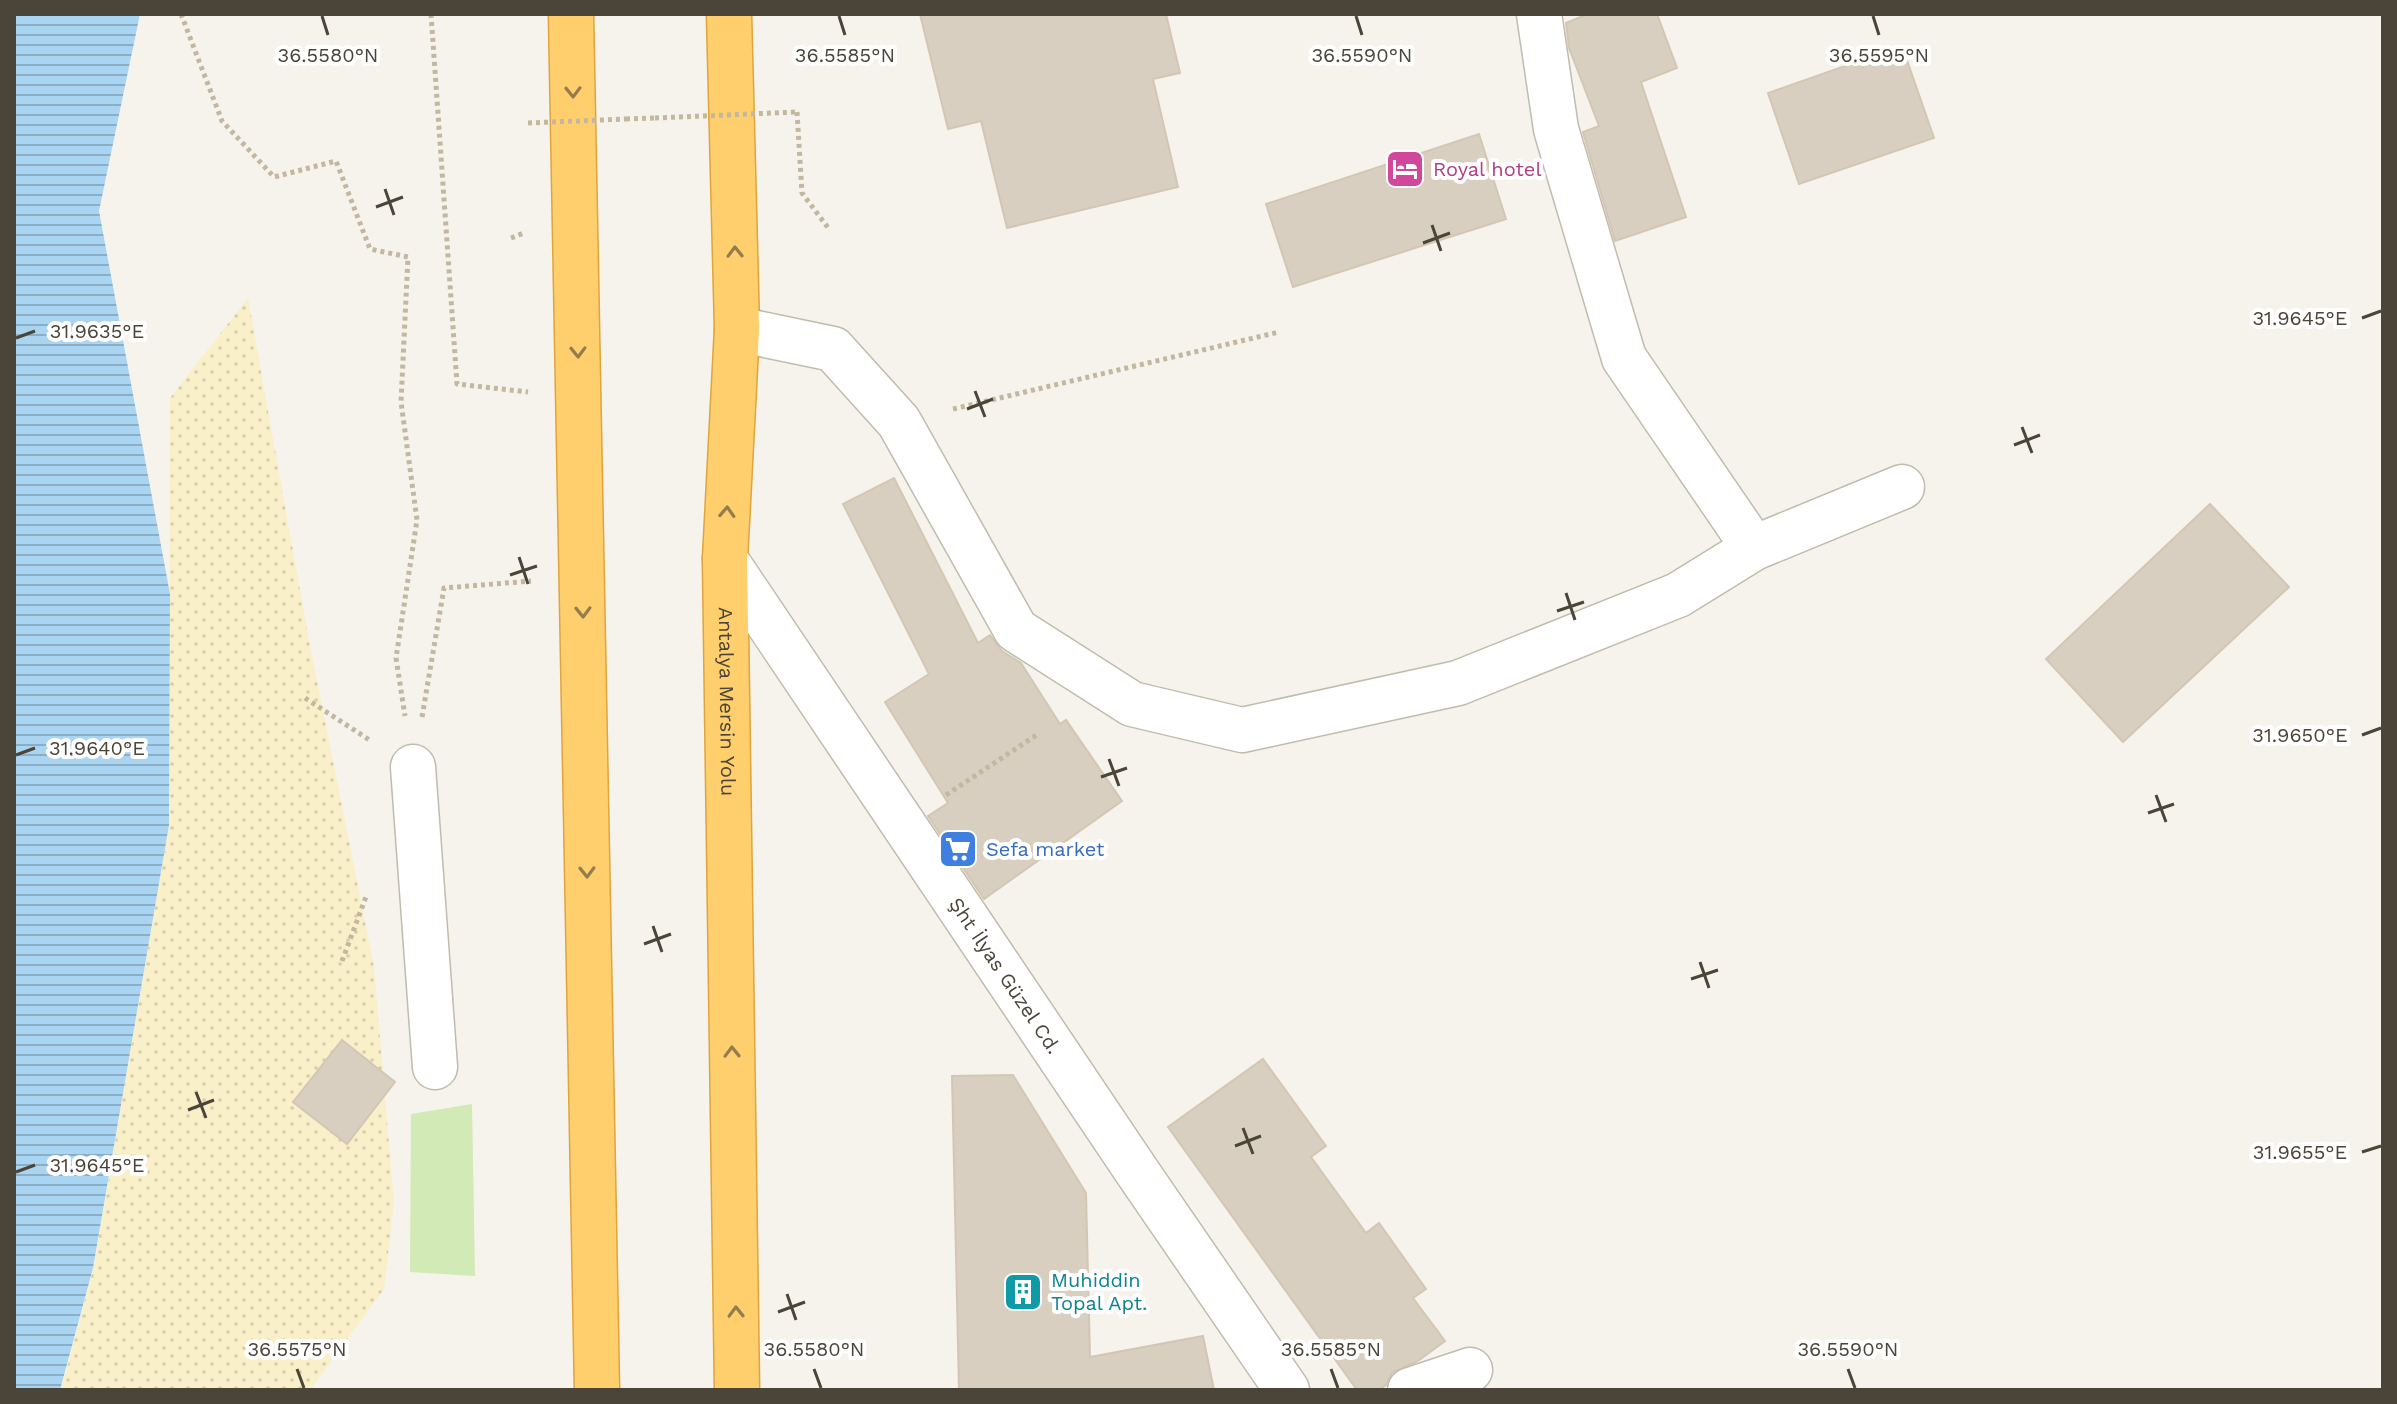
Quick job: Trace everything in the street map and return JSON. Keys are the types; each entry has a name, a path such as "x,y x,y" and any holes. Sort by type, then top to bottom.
{"highway":[{"path":"571,14 597,1390"},
{"name":"Antalya Mersin Yolu","path":"729,14 737,329 725,559 737,1390"}],"street":[{"path":"1539,14 1556,129 1624,358 1754,548"},
{"path":"737,329 833,349 899,422 1016,630 1132,704 1242,730 1458,683 1678,595 1754,548 1902,487"},
{"name":"Şht İlyas Güzel Cd.","path":"725,559 1287,1390"},
{"path":"413,767 435,1067"},
{"path":"1410,1390 1470,1370"}],"path":[{"path":"181,14 222,121 274,177 336,161 370,249 408,257 401,402 417,520 396,658 413,767"},
{"path":"431,14 457,384 529,392"},
{"path":"528,123 797,112 802,193 829,229"},
{"path":"939,413 1279,332"},
{"path":"305,698 413,767"},
{"path":"940,799 1038,734"}],"sand":[{"path":"248,298 309,641 374,967 394,1203 384,1289 310,1390 61,1390 94,1266 169,825 170,398"}],"green space":[{"path":"472,1104 475,1276 410,1272 411,1114"}],"water":[{"path":"14,14 140,14 99,211 170,594 169,825 93,1268 60,1390 14,1390"}],"building":[{"path":"920,14 1166,14 1180,73 1153,79 1178,187 1007,228 981,121 948,129"},
{"path":"1588,14 1657,14 1677,68 1641,82 1686,217 1615,241 1583,132 1599,126 1569,48 1566,23"},
{"path":"1902,46 1934,138 1799,184 1768,93"},
{"path":"1479,134 1506,219 1293,287 1266,204"},
{"path":"894,478 978,643 990,635 1002,651 1021,663 1060,724 1066,720 1122,801 984,899 928,816 948,803 885,702 929,674 843,504"},
{"path":"2210,504 2289,587 2123,742 2046,659"},
{"path":"342,1040 395,1082 347,1144 293,1102"},
{"path":"1263,1059 1326,1146 1311,1157 1366,1233 1379,1223 1426,1289 1413,1298 1445,1341 1418,1361 1392,1373 1386,1385 1379,1390 1357,1390 1168,1127"},
{"name":"Muhiddin Topal Apt.","path":"1013,1075 1086,1193 1090,1357 1203,1336 1214,1390 959,1390 952,1076"}],"place":[{"name":"Royal hotel","path":"1405,169"},
{"name":"Sefa market","path":"958,849"},
{"name":"Muhiddin Topal Apt.","path":"1023,1292"}]}
